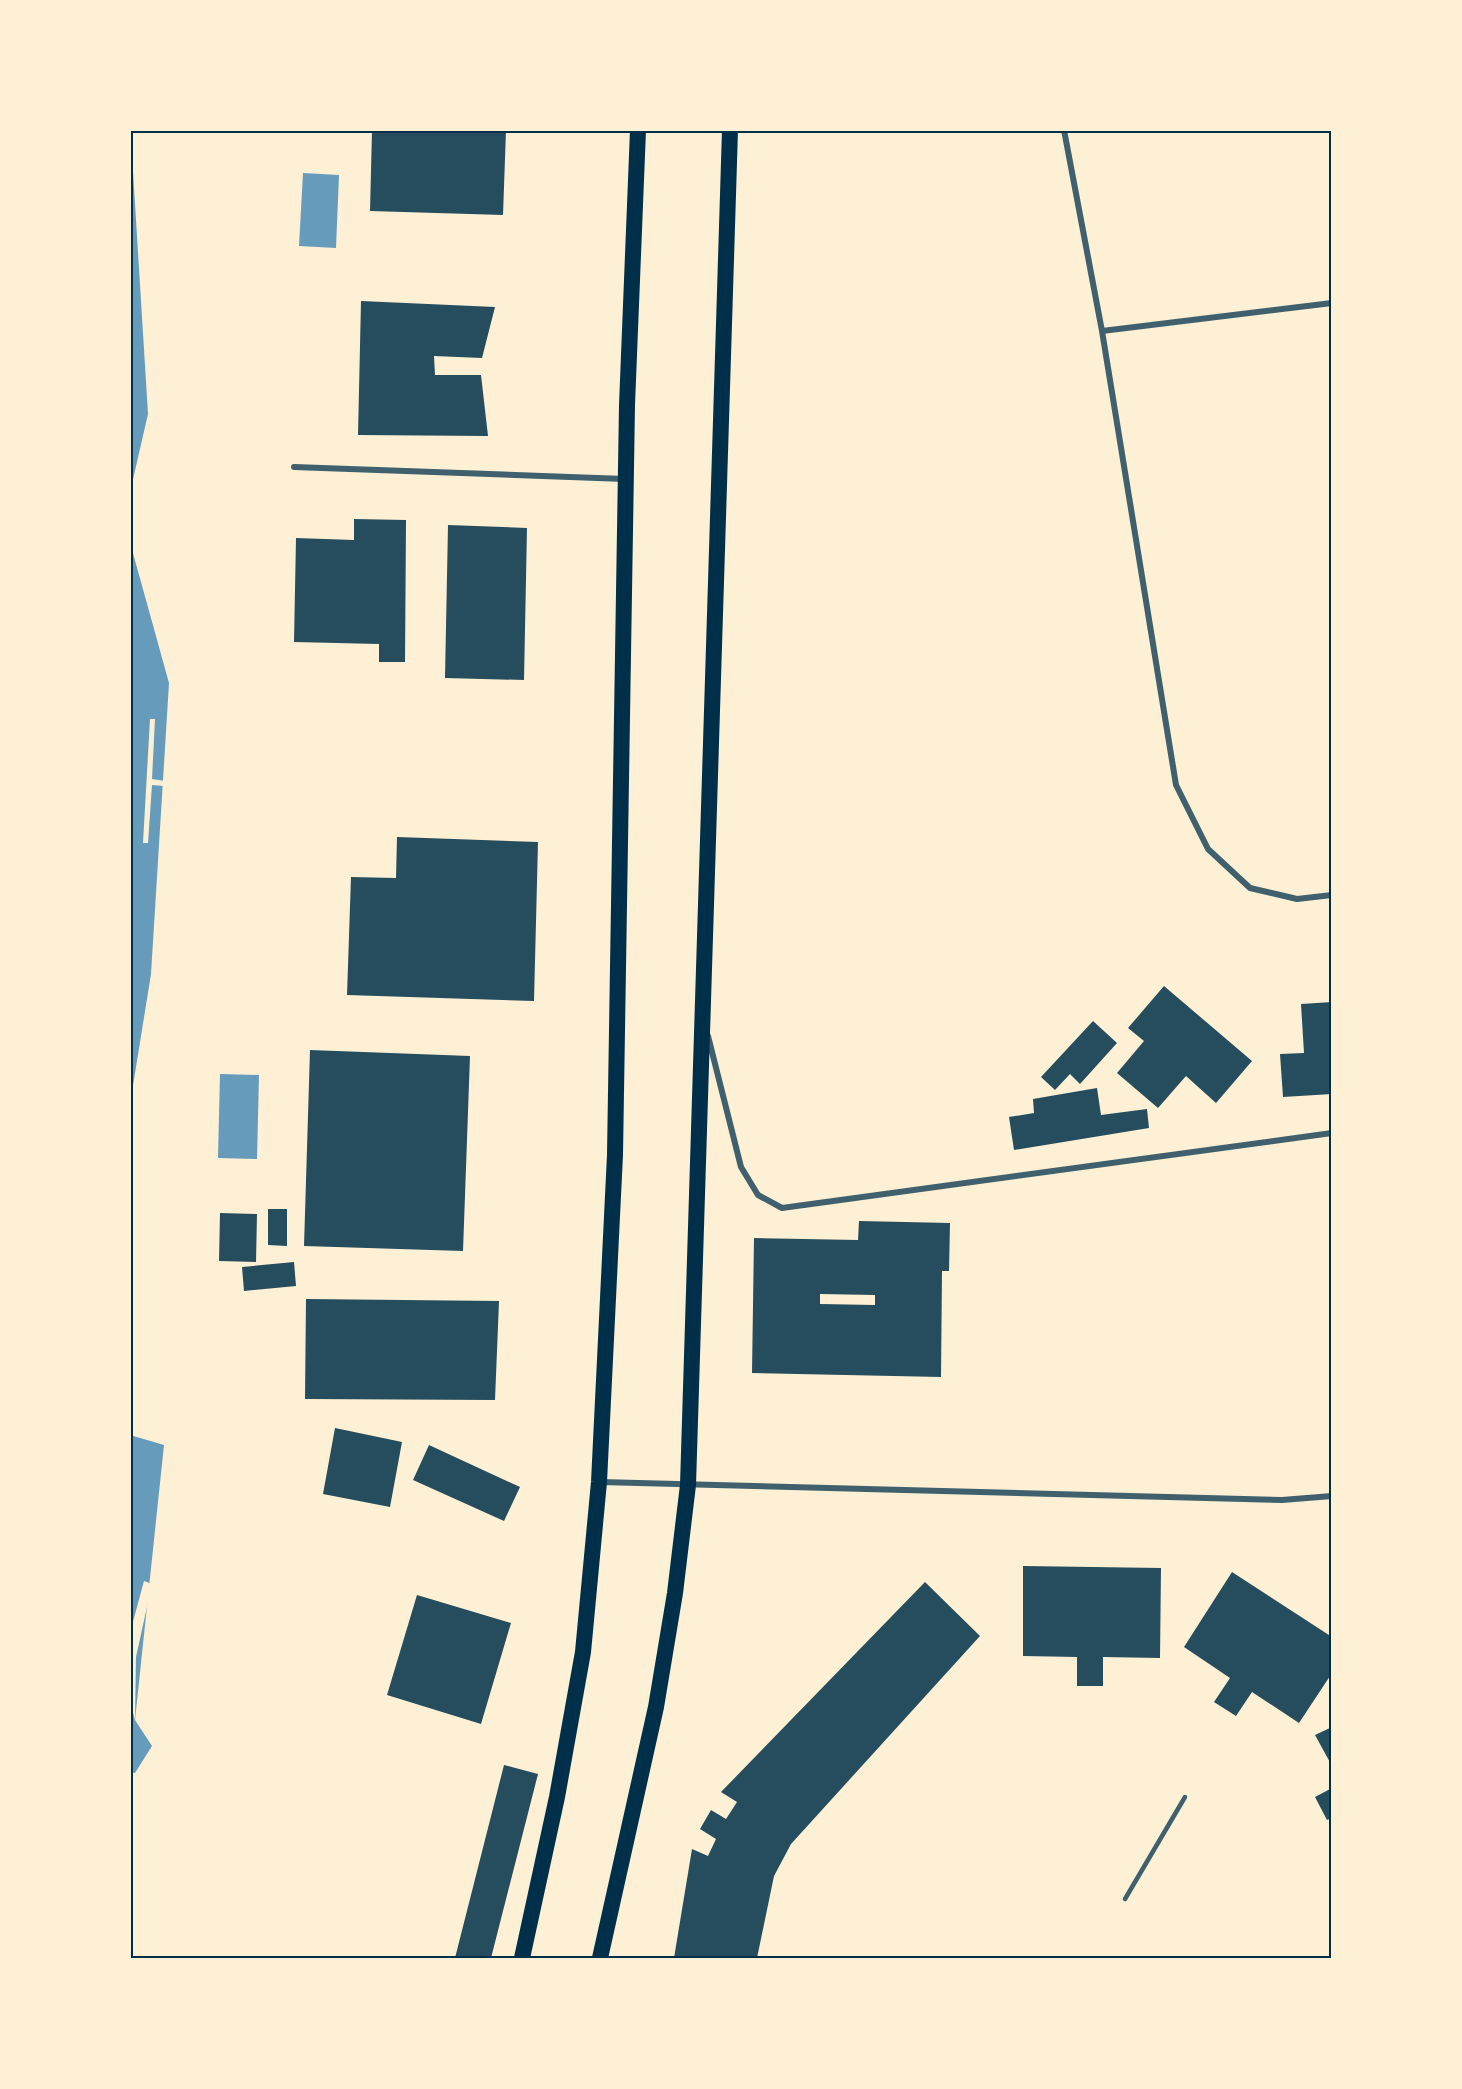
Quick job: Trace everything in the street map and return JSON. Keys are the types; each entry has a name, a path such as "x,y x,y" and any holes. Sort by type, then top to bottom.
{"highway":[{"path":"522,1959 557,1797 583,1652 599,1482 615,1155 625,479 638,130"},
{"path":"600,1959 656,1707 675,1593 688,1485 730,130"}],"street":[{"path":"1064,130 1102,331 1176,785 1208,849 1250,888 1297,899 1332,895"},
{"path":"1102,331 1332,303"},
{"path":"294,466 625,479"},
{"path":"704,1019 741,1167 758,1195 782,1208 1332,1133"},
{"path":"599,1482 1282,1500 1332,1496"}],"lane":[{"path":"1125,1899 1185,1797"}],"water":[{"path":"131,139 148,414 130,488"},
{"path":"303,173 339,175 336,248 299,246"},
{"path":"131,546 169,683 151,974 131,1098"},
{"path":"220,1074 259,1075 257,1159 218,1158"},
{"path":"130,1435 164,1445 135,1720 152,1746 135,1773 130,1772"}],"pier":[{"path":"150,719 155,719 152,779 165,781 164,786 152,785 148,843 143,843"},
{"path":"144,1581 152,1584 136,1657 135,1720 131,1705 131,1629"}],"building":[{"path":"372,130 506,130 503,215 370,211"},
{"path":"361,301 495,307 482,358 434,356 435,375 481,375 488,436 358,435"},
{"path":"354,519 406,520 405,662 379,662 379,644 294,642 296,538 354,540"},
{"path":"448,525 527,528 524,680 445,678"},
{"path":"397,837 538,842 534,1001 347,995 351,877 396,878"},
{"path":"1164,986 1252,1061 1216,1103 1186,1076 1158,1108 1117,1073 1144,1041 1128,1028"},
{"path":"1332,1002 1332,1094 1283,1097 1280,1054 1304,1053 1301,1004"},
{"path":"1093,1021 1117,1043 1080,1084 1070,1074 1055,1090 1041,1077"},
{"path":"310,1050 470,1056 463,1251 304,1246"},
{"path":"1097,1088 1101,1115 1147,1109 1149,1128 1014,1150 1009,1117 1034,1113 1033,1099"},
{"path":"268,1209 287,1209 287,1246 268,1245"},
{"path":"220,1213 257,1214 256,1262 219,1261"},
{"path":"859,1221 950,1223 949,1271 942,1271 941,1377 752,1373 754,1238 858,1240","holes":["820,1294 875,1295 875,1305 820,1304"]},
{"path":"294,1262 296,1286 244,1291 242,1267"},
{"path":"306,1299 499,1301 495,1400 305,1399"},
{"path":"335,1428 402,1442 390,1507 323,1494"},
{"path":"429,1445 520,1487 504,1521 413,1480"},
{"path":"1023,1566 1161,1568 1160,1658 1103,1657 1103,1686 1077,1686 1077,1657 1023,1656"},
{"path":"1232,1572 1332,1637 1332,1673 1299,1723 1252,1692 1236,1716 1214,1702 1230,1678 1184,1647"},
{"path":"925,1582 980,1636 791,1844 774,1876 757,1958 674,1958 692,1849 708,1856 716,1839 700,1829 711,1810 726,1819 737,1802 721,1792"},
{"path":"417,1595 511,1623 481,1724 387,1695"},
{"path":"1332,1727 1332,1766 1315,1735"},
{"path":"504,1765 538,1774 491,1958 455,1958"},
{"path":"1332,1788 1332,1818 1327,1820 1315,1797"}]}
